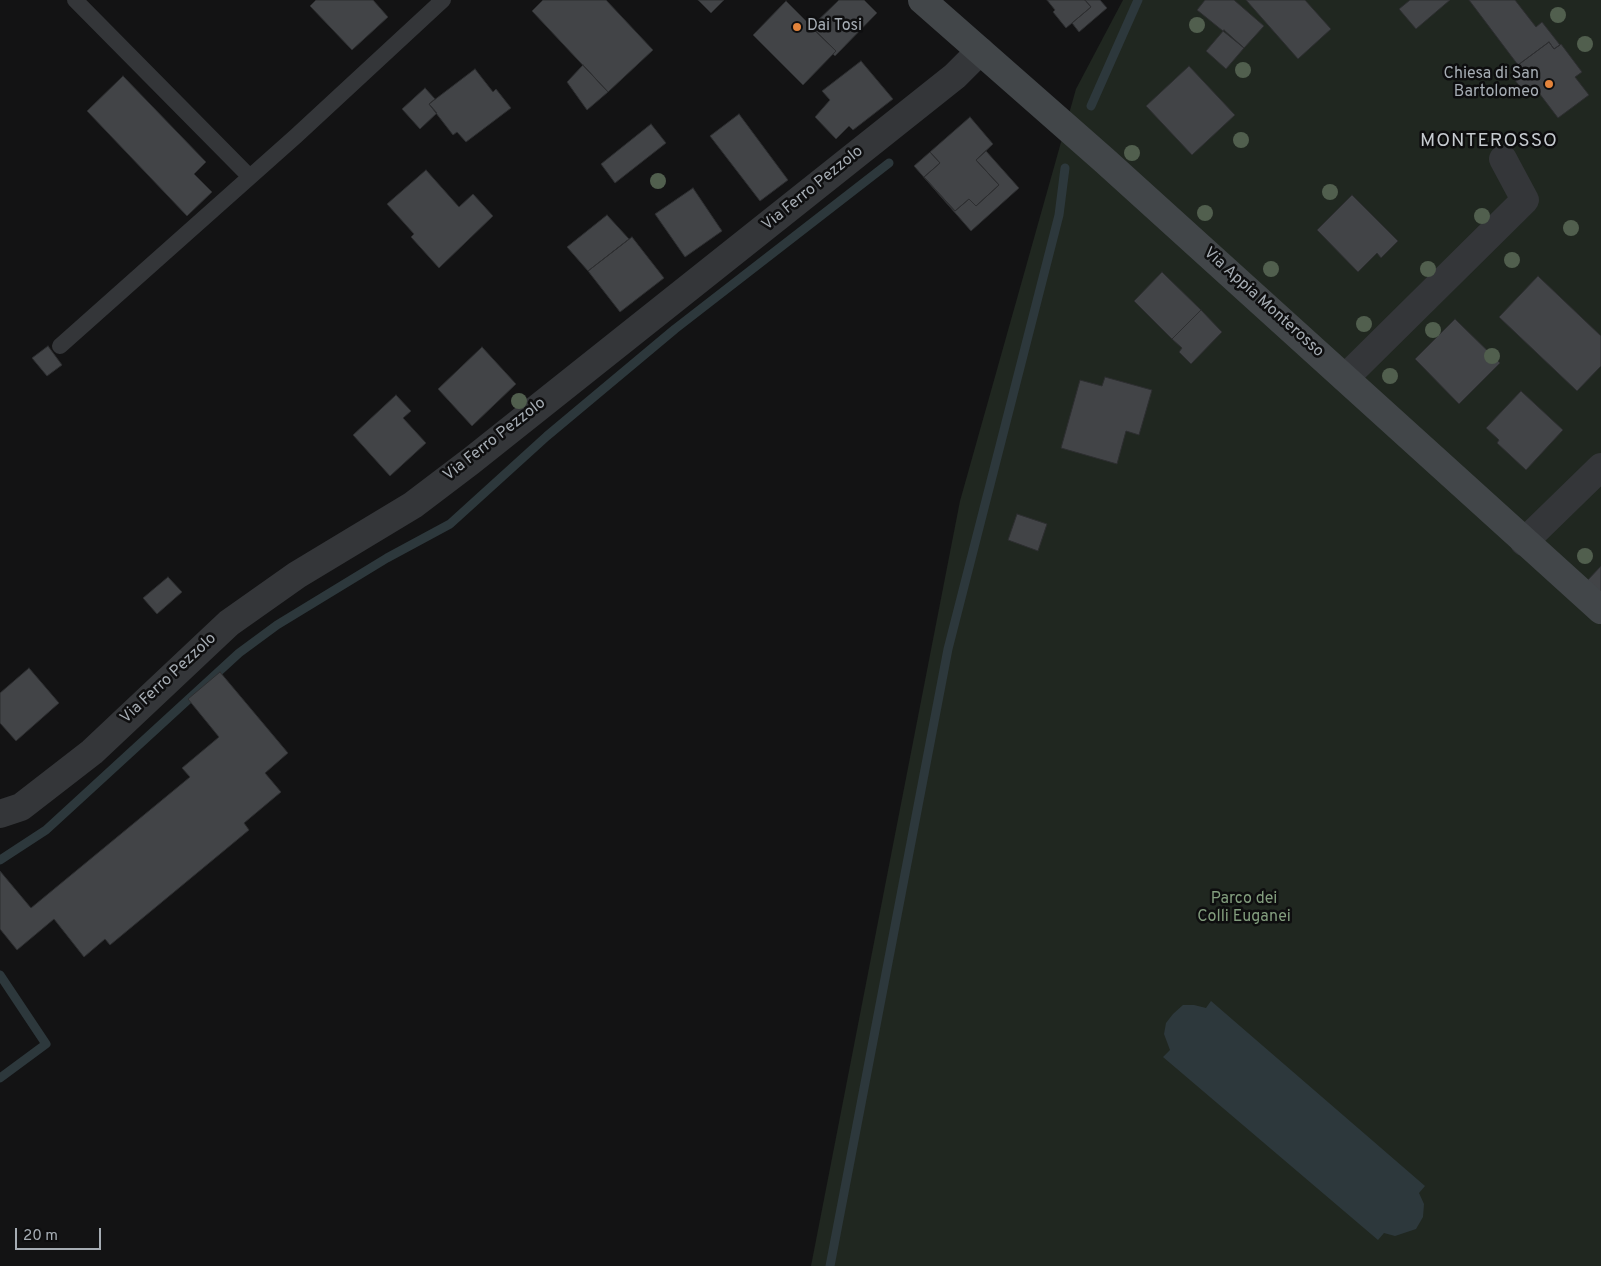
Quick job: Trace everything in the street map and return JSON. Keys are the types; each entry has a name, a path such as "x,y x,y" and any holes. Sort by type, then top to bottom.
{"main road":[{"name":"Via Appia Monterosso","path":"922,0 1601,610"}],"street":[{"name":"Via Ferro Pezzolo","path":"0,814 21,807 92,752 229,623 297,575 413,505 471,461 955,76 980,51"},
{"path":"1345,378 1525,200 1503,159"},
{"path":"1524,542 1601,467"}],"lane":[{"path":"76,0 250,177"},
{"path":"60,346 250,177 443,0"}],"green space":[{"name":"Parco dei Colli Euganei","path":"1123,0 1601,0 1601,1266 811,1266 960,501 1076,89"}],"shaded area":[{"path":"1211,1001 1425,1186 1419,1193 1424,1204 1423,1217 1416,1229 1395,1236 1384,1233 1378,1240 1163,1057 1170,1050 1164,1034 1166,1023 1173,1014 1183,1005 1206,1008"}],"building":[{"path":"316,0 373,0 388,17 352,50 310,6"},
{"path":"543,0 606,0 653,50 608,92 532,11"},
{"path":"698,0 724,0 711,13"},
{"path":"839,0 864,0 877,13 835,56 833,54 836,51 811,27"},
{"path":"1047,0 1085,0 1091,7 1066,28 1053,12 1055,10"},
{"path":"1085,0 1100,0 1107,8 1079,32 1072,23 1091,7"},
{"path":"1205,0 1234,0 1264,26 1244,48 1197,10"},
{"path":"1246,0 1305,0 1331,29 1298,59"},
{"path":"1410,0 1450,0 1416,29 1399,9"},
{"path":"1469,0 1515,0 1536,27 1542,22 1560,45 1554,49 1549,42 1518,65"},
{"path":"786,1 836,51 803,85 753,35"},
{"path":"1224,30 1244,48 1226,69 1206,51"},
{"name":"Chiesa di San Bartolomeo","path":"1549,42 1554,49 1561,44 1582,72 1575,77 1589,95 1558,118 1536,89 1527,96 1514,79 1523,72 1518,65"},
{"path":"861,61 893,99 853,130 849,126 836,139 815,117 830,100 822,91"},
{"path":"583,65 608,92 587,110 567,82"},
{"path":"1189,66 1235,115 1192,155 1146,106"},
{"path":"475,69 493,92 496,89 511,108 466,142 457,132 453,135 429,104"},
{"path":"123,76 206,162 194,174 212,192 187,216 87,111"},
{"path":"425,88 435,99 429,104 437,113 420,129 402,109"},
{"path":"739,114 788,180 760,201 710,136"},
{"path":"970,117 993,144 976,160 999,185 976,206 969,199 955,211 924,177 940,163 930,152"},
{"path":"651,124 666,143 615,183 601,164"},
{"path":"986,151 1019,188 971,231 914,166 930,152 940,163 924,177 955,211 969,199 976,206 999,185 976,160"},
{"path":"426,170 459,207 473,194 493,216 439,268 411,237 414,234 387,204"},
{"path":"693,188 722,231 685,257 655,214"},
{"path":"1352,195 1398,241 1381,258 1377,253 1358,272 1317,230"},
{"path":"607,215 629,239 588,271 567,247"},
{"path":"632,237 664,278 620,312 588,271"},
{"path":"1162,272 1201,310 1172,339 1134,301"},
{"path":"1538,276 1601,336 1601,366 1577,391 1499,317"},
{"path":"1201,310 1222,332 1191,364 1179,352 1182,348 1172,339"},
{"path":"1455,319 1500,363 1459,404 1415,359"},
{"path":"48,346 62,365 47,376 32,358"},
{"path":"482,347 516,384 472,426 438,389"},
{"path":"1105,377 1152,390 1139,435 1126,431 1117,464 1061,448 1080,380 1102,386"},
{"path":"1521,391 1563,430 1526,470 1497,443 1499,440 1486,428"},
{"path":"396,395 411,411 403,418 426,443 390,476 353,435"},
{"path":"1017,514 1047,524 1038,551 1008,540"},
{"path":"1601,566 1601,597 1585,583"},
{"path":"168,577 182,592 157,614 143,598"},
{"path":"29,668 59,703 16,741 0,723 0,693"},
{"path":"220,672 288,753 265,773 281,792 244,823 249,830 110,945 105,939 84,957 54,919 17,950 0,929 0,871 31,908 190,777 182,768 219,737 188,699"}],"waterway":[{"path":"1091,106 1138,0"},
{"path":"0,860 46,830 239,653 277,625 387,558 450,524 547,436 675,329 889,163"},
{"path":"830,1266 948,649 1059,215 1065,168"},
{"path":"0,975 46,1044 0,1078"}],"place":[{"name":"Dai Tosi","path":"797,27"},
{"name":"Chiesa di San Bartolomeo","path":"1549,84"}],"district":[{"name":"MONTEROSSO","path":"1489,142"}]}
